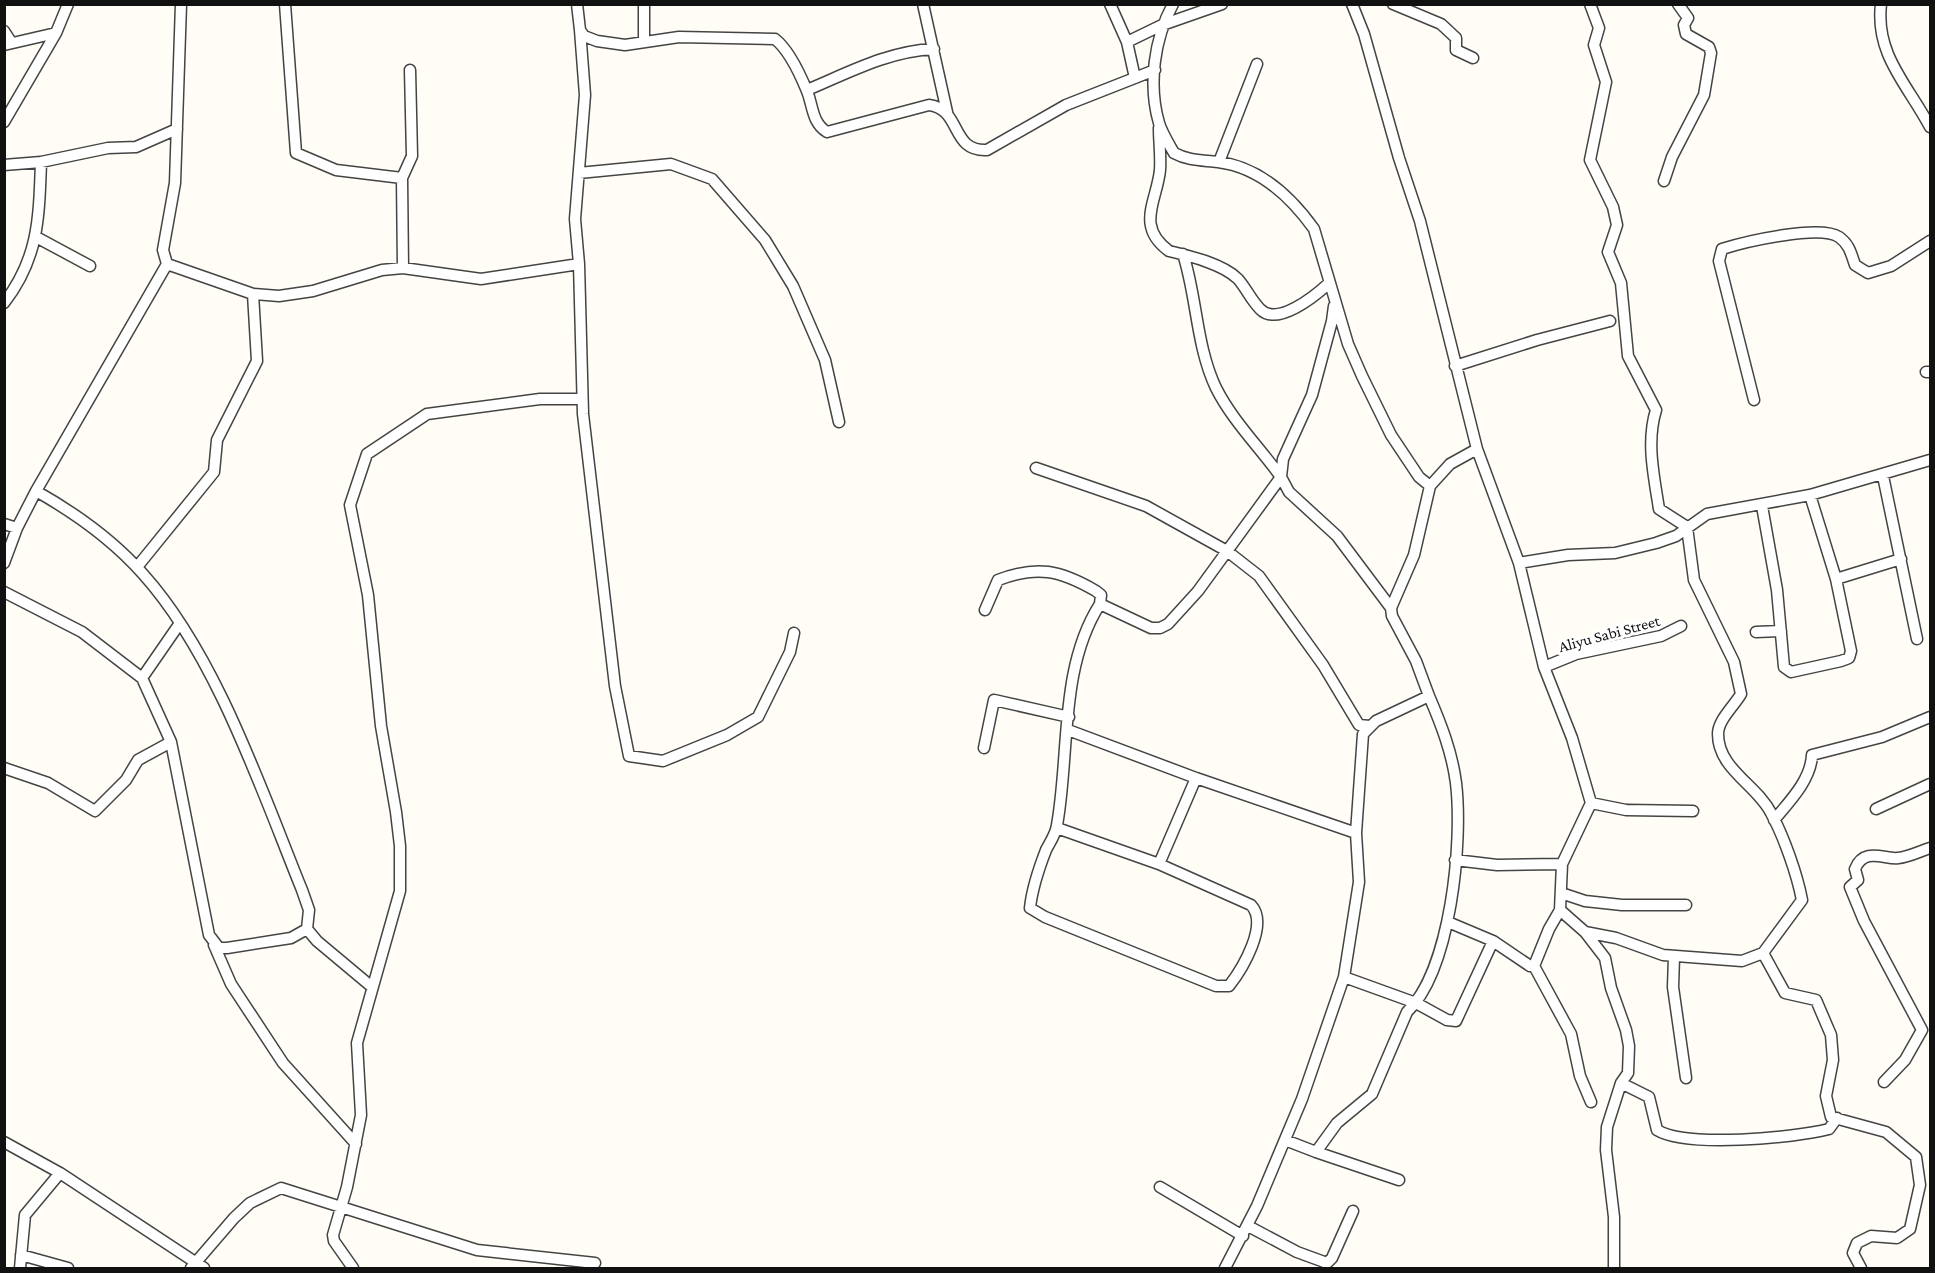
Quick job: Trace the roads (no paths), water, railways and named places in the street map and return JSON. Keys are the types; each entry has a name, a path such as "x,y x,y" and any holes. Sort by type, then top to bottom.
{"street":[{"path":"4,122 56,33 68,4"},
{"path":"4,563 36,491 166,264 163,250 174,192 181,4"},
{"path":"285,4 296,153 336,170 402,178"},
{"path":"578,4 585,95 575,219 579,264 582,399 615,686 629,756 663,761 727,735 758,717 790,652 794,633"},
{"path":"644,4 644,41"},
{"path":"922,4 947,112 964,143 975,150 987,150 1066,105 1155,70"},
{"path":"1110,4 1127,42 1135,78"},
{"path":"1173,4 1162,25 1155,70 1160,171 1149,211 1150,222 1161,245 1169,251 1183,254 1228,272 1238,280 1262,312 1276,316 1310,300 1328,284"},
{"path":"1127,42 1162,25 1222,4"},
{"path":"1352,4 1364,34 1398,158 1420,221 1477,449 1519,562 1544,667 1572,738 1591,803 1562,864 1560,910 1549,929 1534,966"},
{"path":"1393,4 1441,24 1456,38 1456,50 1473,58"},
{"path":"1590,4 1599,28 1594,45 1606,82 1590,160 1613,207 1617,225 1608,252 1622,283 1628,356 1656,410 1651,428 1659,509 1687,526"},
{"path":"1664,181 1672,157 1704,95 1711,50 1686,34 1684,25 1688,18 1678,4"},
{"path":"1881,4 1880,33 1885,49 1930,127"},
{"path":"580,30 584,36 597,41 625,45 679,37 774,39 784,48 807,90 816,122 827,132 929,105 940,106 947,112"},
{"path":"4,31 8,44 56,33"},
{"path":"807,90 862,65 914,50 934,49"},
{"path":"1219,162 1257,64"},
{"path":"404,268 402,178 412,156 410,70"},
{"path":"1159,124 1173,153 1190,160 1219,162 1261,178 1291,199 1314,229 1328,284 1334,296 1348,344 1391,435 1419,477 1430,486"},
{"path":"4,165 41,162 108,148 136,147 177,129"},
{"path":"4,303 28,265 36,237 41,162"},
{"path":"579,173 671,164 712,179 765,240 793,286 825,360 839,422"},
{"path":"1754,400 1719,261 1722,249 1739,244 1821,232 1837,235 1850,248 1855,265 1868,273 1891,266 1930,241"},
{"path":"36,237 90,266"},
{"path":"1183,254 1192,282 1201,342 1215,386 1281,477 1289,492 1336,536 1391,608 1392,616 1416,662 1448,746 1456,783 1458,829 1455,860 1448,922 1436,962 1416,1003 1407,1012 1372,1094 1337,1123 1316,1152"},
{"path":"166,264 253,294 279,296 313,291 382,270 404,268 482,279 579,264"},
{"path":"136,567 214,472 217,440 257,361 253,294"},
{"path":"1100,604 1151,628 1160,628 1168,624 1198,591 1281,477 1283,459 1312,395 1332,321 1334,296"},
{"path":"1455,366 1537,340 1610,321"},
{"path":"353,1269 334,1241 333,1234 342,1209 362,1103 357,1043 399,891 400,846 381,726 368,595 350,506 367,454 427,414 540,399 582,399"},
{"path":"1391,608 1414,555 1430,486 1450,464 1477,449"},
{"path":"1519,562 1568,555 1615,553 1676,536 1707,514 1762,506 1810,495 1883,476 1930,460"},
{"path":"1036,468 1146,506 1227,551 1259,576 1323,665 1359,725 1370,726"},
{"path":"1883,476 1917,639"},
{"path":"36,491 66,508 113,543 136,567 180,623 239,735 302,890 309,910 307,929 302,934 227,948 219,948 214,944"},
{"path":"1762,506 1787,670 1791,672 1849,658 1851,651 1836,579 1810,495"},
{"path":"4,524 18,528"},
{"path":"1585,932 1616,938 1674,957 1742,961 1763,953 1802,900 1798,883 1771,812 1736,774 1721,748 1718,734 1720,724 1742,694 1734,662 1694,580 1687,526"},
{"path":"1836,579 1901,559"},
{"path":"985,610 998,580 1022,571 1046,571 1087,586 1101,595 1100,604 1087,626 1081,643 1069,717 1057,828 1046,852 1030,908 1045,917 1216,986 1229,986 1236,977 1258,925 1256,910 1251,904 1159,864 1057,828"},
{"path":"4,592 82,632 142,678 171,742 210,935 231,984 284,1062 356,1144"},
{"path":"142,678 180,623"},
{"name":"Aliyu Sabi Street","path":"1544,667 1576,654 1661,636 1682,626"},
{"path":"1756,632 1781,631"},
{"path":"1225,1269 1246,1231 1285,1140 1323,1041 1344,977 1359,882 1356,833 1363,734 1370,726 1429,696"},
{"path":"984,748 994,700 1069,717"},
{"path":"1774,820 1803,783 1812,755 1882,737 1930,717"},
{"path":"1068,730 1196,778 1356,833"},
{"path":"4,768 48,783 96,811 126,780 138,760 171,742"},
{"path":"1159,864 1196,778"},
{"path":"1876,809 1930,784"},
{"path":"1591,803 1626,810 1693,811"},
{"path":"1884,1082 1905,1060 1918,1041 1922,1030 1864,921 1850,887 1858,880 1856,869 1861,860 1878,854 1898,858 1930,848"},
{"path":"1455,860 1497,865 1562,864"},
{"path":"1561,893 1584,900 1622,905 1686,905"},
{"path":"1560,910 1585,932 1605,958 1611,988 1626,1030 1628,1073 1621,1083 1607,1127 1606,1150 1614,1218 1614,1269"},
{"path":"1448,922 1493,941 1530,966 1534,966"},
{"path":"307,929 372,987"},
{"path":"1344,977 1416,1003 1447,1020 1456,1021 1493,941"},
{"path":"1763,953 1785,993 1816,1000 1831,1035 1833,1060 1826,1096 1831,1116 1886,1132 1916,1157 1920,1185 1910,1229 1897,1238 1872,1236 1857,1243 1853,1253 1861,1269"},
{"path":"1674,957 1673,987 1686,1078"},
{"path":"1534,966 1571,1034 1580,1076 1591,1102"},
{"path":"1621,1083 1649,1097 1656,1130 1691,1139 1803,1136 1829,1129 1837,1118"},
{"path":"1285,1140 1399,1180"},
{"path":"4,1142 60,1173 197,1267 234,1218 250,1203 281,1188 477,1250 595,1263"},
{"path":"20,1269 25,1215 60,1173"},
{"path":"1160,1187 1246,1231 1327,1263 1332,1258 1353,1211"},
{"path":"21,1255 68,1269"}]}
